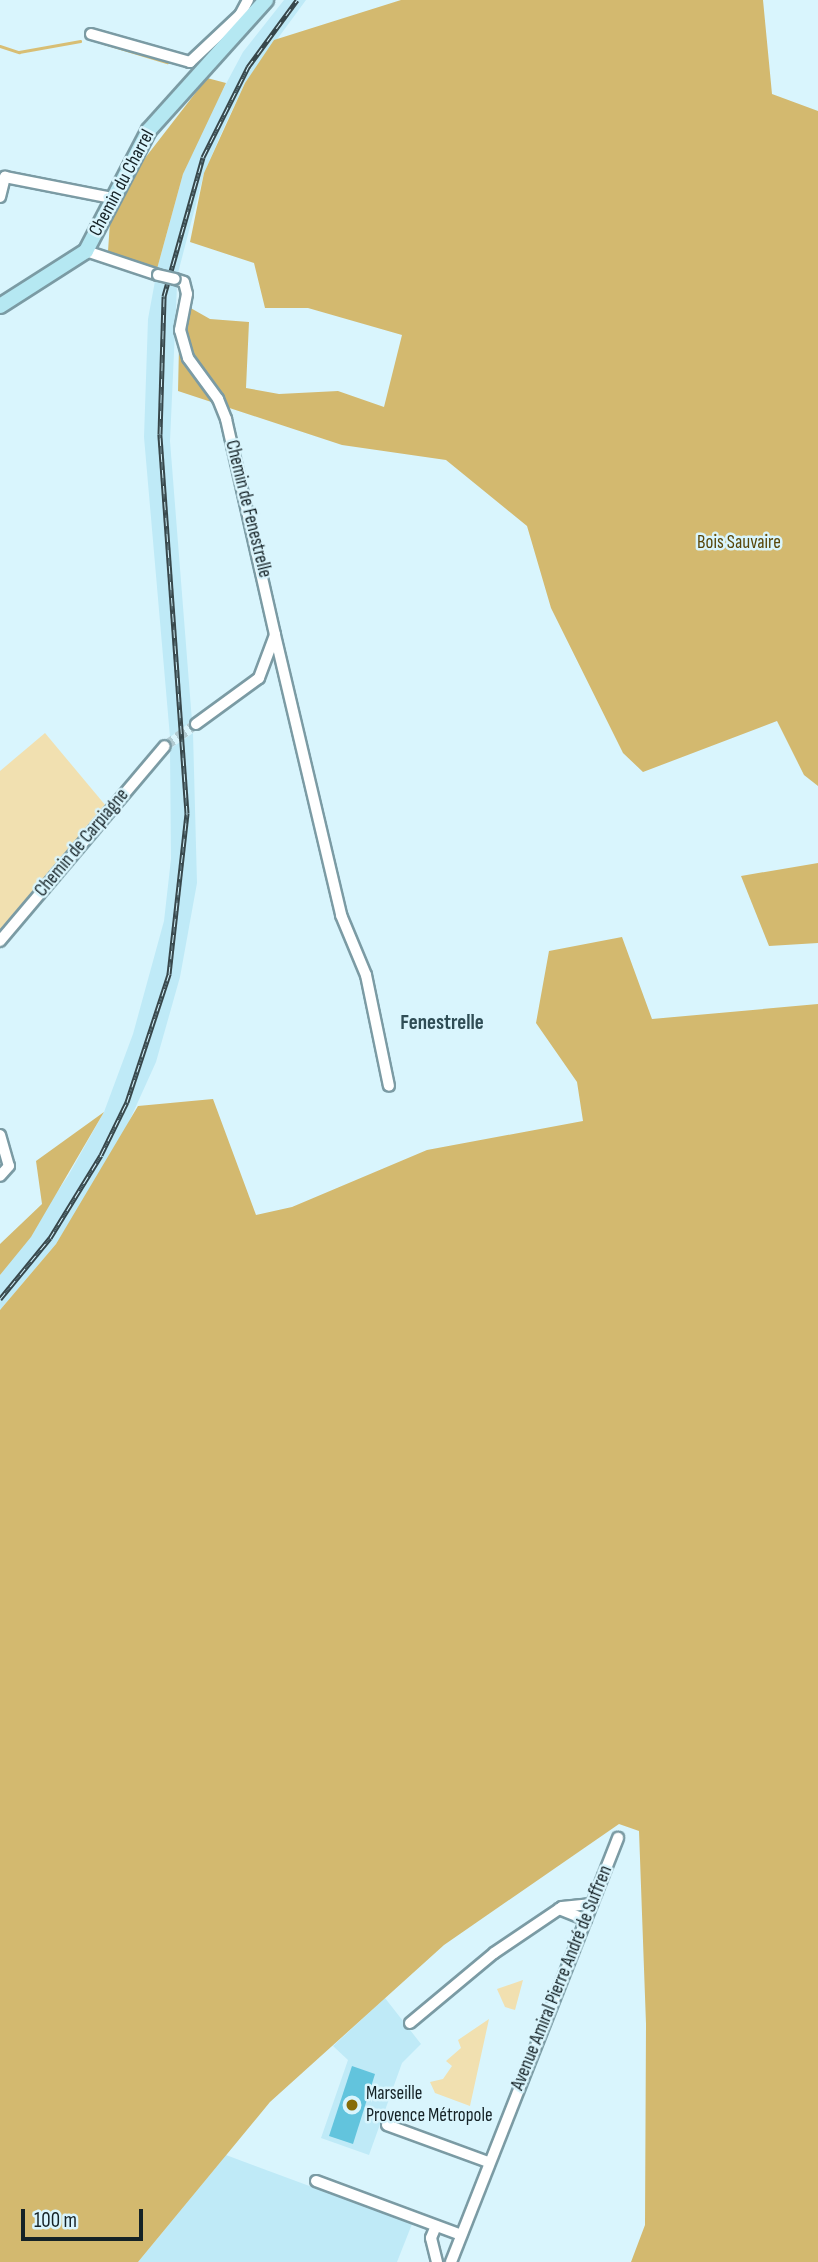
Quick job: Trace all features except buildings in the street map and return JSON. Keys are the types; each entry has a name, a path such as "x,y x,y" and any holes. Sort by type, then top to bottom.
{"street":[{"path":"91,34 190,62 257,2"},
{"name":"Chemin du Charrel","path":"0,306 86,251 149,130 257,2"},
{"path":"0,197 5,177 112,198"},
{"name":"Chemin de Fenestrelle","path":"86,251 184,282 187,294 180,330 188,358 218,399 226,419 341,915 366,975 389,1086"},
{"path":"196,724 259,678 275,635"},
{"name":"Chemin de Carpiagne","path":"0,941 164,746"},
{"path":"0,1135 9,1166 0,1176"},
{"name":"Avenue Amiral Pierre André de Suffren","path":"451,2262 488,2162 618,1838"},
{"path":"410,2023 478,1966 558,1909 592,1904"},
{"path":"558,1909 586,1920"},
{"path":"387,2125 488,2162"},
{"path":"316,2181 461,2235"},
{"path":"436,2226 431,2238 438,2262"}],"shaded area":[{"path":"284,0 306,0 245,83 226,123 204,173 178,273 157,269 183,174 204,125 243,52"},
{"path":"155,281 177,286 170,441 192,721 170,737 144,437 148,319"},
{"path":"45,733 106,806 0,930 0,771"},
{"path":"193,733 197,883 180,977 156,1062 118,1146 56,1244 0,1310 0,1275 68,1176 104,1112 133,1034 164,921 171,859 170,749"},
{"path":"523,1980 515,2010 505,2007 497,1989"},
{"path":"385,1998 421,2044 402,2063 369,2155 321,2138 348,2060 333,2046"},
{"path":"489,2019 470,2106 435,2093 430,2082 443,2079 452,2066 446,2061 461,2048 458,2040"},
{"path":"226,2155 412,2224 397,2262 138,2262"}],"green space":[{"name":"Bois Sauvaire","path":"401,0 763,0 772,94 818,111 818,786 804,775 777,721 643,772 623,753 551,608 527,526 446,460 342,445 178,391 180,302 210,319 249,322 246,388 279,394 338,391 384,407 402,335 308,308 265,308 254,263 190,242 204,173 245,83 274,40"},
{"path":"207,78 226,83 183,174 157,269 108,251 110,222 135,171"},
{"path":"818,863 818,943 769,946 741,876"},
{"path":"622,937 652,1019 818,1004 818,2262 631,2262 645,2225 646,2024 639,1831 619,1824 444,1945 270,2102 138,2262 0,2262 0,1310 56,1244 138,1106 213,1099 256,1215 292,1207 427,1150 583,1121 577,1082 536,1023 549,951"},
{"path":"104,1112 31,1237 0,1275 0,1244 42,1204 36,1161"}],"waterway":[{"path":"0,46 19,52 80,41"},
{"path":"104,43 167,62"}],"tunnel":[{"path":"165,746 196,724"}],"railway":[{"path":"0,1299 50,1238 101,1155 127,1102 169,974 187,813 160,434 164,296 203,157 248,67 297,0"}],"place":[{"name":"Marseille Provence Métropole","path":"352,2105"}],"district":[{"name":"Fenestrelle","path":"442,1023"}]}
